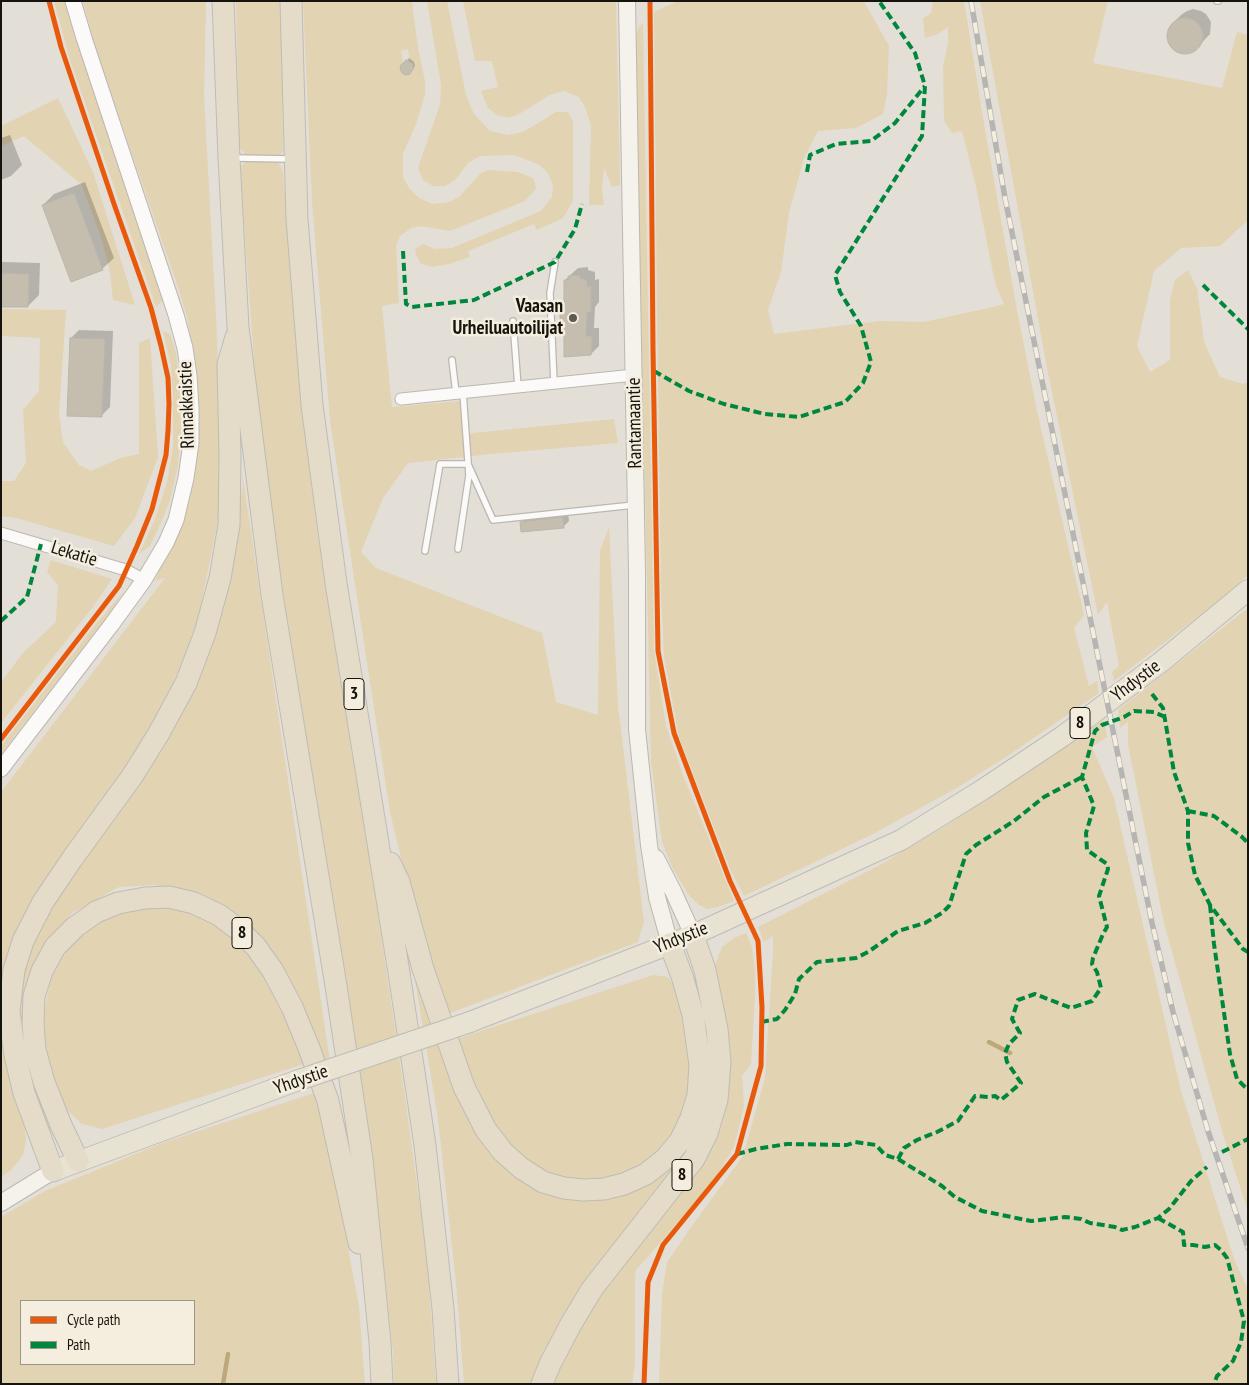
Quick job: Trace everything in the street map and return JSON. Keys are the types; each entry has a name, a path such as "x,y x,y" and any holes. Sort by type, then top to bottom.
{"highway":[{"path":"223,1 238,327 272,595 336,986 362,1159 380,1342 382,1384"},
{"name":"3","path":"291,1 297,219 312,405 336,583 378,838 425,1145 448,1384"},
{"path":"53,1170 24,1093 15,1056 9,1011 14,970 23,942 43,902 133,776 159,733 186,683 205,634 220,578 228,525 230,456 228,364 238,327"},
{"name":"Yhdystie","path":"53,1170 296,1082 470,1022 693,935 901,840 982,790 1063,736 1161,662 1248,590"},
{"path":"378,838 399,882 423,969 464,1087 486,1130 503,1152 521,1168 543,1182 564,1188 583,1190 604,1189 624,1184 646,1174 665,1159 680,1141 691,1118 698,1095 700,1065 692,1015 683,980 670,944"},
{"name":"8","path":"78,1161 57,1117 35,1050 34,996 42,971 56,947 76,927 96,912 118,903 145,898 169,897 194,903 219,915 239,930 256,947 272,970 292,1007 309,1048 328,1101 380,1342"},
{"name":"8","path":"542,1384 550,1364 571,1324 592,1289 694,1160 707,1133 717,1100 720,1062 717,1029 705,970 693,935"}],"main road":[{"name":"Rantamaantie","path":"628,1 636,505 637,729 649,845 657,897 670,944"},
{"name":"Rantamaantie","path":"649,845 693,935"},
{"path":"1,1192 53,1170"},
{"path":"1,1203 53,1170"}],"street":[{"name":"Rinnakkaistie","path":"1,769 112,624 144,580 166,543 176,520 186,478 191,443 189,376 185,348 170,294 73,1"},
{"path":"401,399 634,375"},
{"name":"Lekatie","path":"1,533 126,570 144,580"}],"lane":[{"path":"229,158 296,159"},
{"path":"554,383 550,293 555,262"},
{"path":"513,321 518,387"},
{"path":"452,360 460,393 469,475 458,549"},
{"path":"425,551 440,464 468,464"},
{"path":"468,464 493,520 636,505"}],"shaded area":[{"path":"54,1 67,1 116,159 163,293 162,301 156,307 70,60"},
{"path":"83,1 206,1 204,96 217,335 220,438 218,520 195,636 160,710 3,984 1,1038 1,792 165,578 155,581 189,499 199,446 198,381 187,317 94,44"},
{"path":"236,1 281,1 283,151 279,156 279,164 283,171 299,384 318,537 368,847 427,1256 436,1384 394,1384 393,1353 373,1164 281,580 256,388 240,168 245,162 244,152 239,147"},
{"path":"303,1 412,1 418,48 425,81 425,95 416,124 403,154 403,177 409,188 419,198 433,204 449,202 459,197 481,173 488,170 518,172 533,178 536,189 525,201 450,231 421,226 411,228 400,236 396,246 399,303 382,306 392,407 460,401 463,434 614,419 618,443 408,463 383,498 361,552 376,568 542,633 556,702 598,715 600,551 609,527 618,705 644,922 638,942 445,1015 418,929 390,812 330,421 312,202","holes":["408,49 410,62 413,64 413,69 410,74 405,75 401,72 400,66 403,62 401,51"]},
{"path":"427,1 447,1 466,95 474,114 490,131 509,135 523,132 556,112 568,112 573,121 573,201 563,218 537,230 534,224 468,251 470,257 432,267 420,263 415,249 423,244 435,249 452,248 541,211 552,197 553,185 548,173 538,164 514,155 480,156 468,163 455,180 445,186 433,186 423,180 418,168 440,104 441,85"},
{"path":"463,1 616,1 620,185 612,187 604,168 602,189 604,205 589,205 591,125 585,107 579,97 564,91 550,95 509,118 497,115 488,108 481,91 498,87 492,61 475,61"},
{"path":"678,1 864,1 889,46 887,94 883,114 856,128 818,131 804,158 789,213 781,272 768,310 774,334 880,321 924,322 1004,304 995,283 976,187 962,131 952,133 944,121 943,66 948,43 948,27 938,34 925,38 923,19 931,13 933,1 964,1 1017,310 1037,411 1084,615 1074,628 1089,686 1097,681 1099,693 1009,755 955,789 871,835 744,896 730,869 679,737 664,657 661,593 654,12"},
{"path":"980,1 1108,1 1093,63 1222,88 1237,32 1248,35 1248,220 1220,246 1181,248 1154,271 1137,346 1150,372 1170,360 1170,300 1175,280 1188,270 1197,288 1204,342 1220,377 1243,384 1248,382 1248,575 1216,603 1114,681 1112,672 1119,666 1107,602 1098,615 1047,368"},
{"path":"643,23 654,650 666,726 683,775 734,901 707,909 699,905 688,894 673,869 662,842 651,762 635,44 638,28"},
{"path":"58,98 93,172 135,305 113,300 110,272 101,237 81,184 24,136 1,146 1,126"},
{"path":"1,309 66,310 59,414 63,442 79,465 91,471 120,458 139,454 139,343 150,338 158,457 135,518 114,546 16,518 1,516 1,481 14,481 26,463 23,410 39,391 40,338 1,336"},
{"path":"163,331 170,334 176,353 179,379 181,432 178,466 170,500 160,525 150,546 139,554 155,519 167,482 173,447 171,366"},
{"path":"241,465 336,1102 310,1026 288,977 251,930 209,897 154,885 119,887 72,913 39,955 23,1012 30,1063 53,1128 47,1134 27,1075 17,1000 25,966 35,933 61,890 126,801 170,735 211,643 228,582 243,485"},
{"path":"51,560 112,579 93,607 1,723 1,682 23,653 56,622 58,585 47,572"},
{"path":"124,591 113,609 1,754 1,746 95,625"},
{"path":"1248,608 1248,1211 1224,1138 1164,923 1128,745 1128,722 1120,728 1118,710"},
{"path":"1104,720 1107,737 1092,747 1114,798 1181,1091 1234,1259 1248,1289 1248,1384 659,1384 662,1294 667,1262 743,1156 765,1078 773,936 764,942 758,927 880,865 947,825"},
{"path":"156,906 192,912 226,930 255,963 281,1005 304,1064 102,1129 82,1124 66,1109 56,1088 41,1031 50,980 71,942 95,922 119,912"},
{"path":"746,933 752,947 755,970 755,998 751,1064 742,1076 744,1106 734,1147 710,1186 636,1270 635,1363 632,1384 551,1384 580,1320 699,1169 716,962 722,947 734,938"},
{"path":"413,968 497,1157 567,1197 663,1170 693,1146 532,1384 464,1384 456,1283 438,1119"},
{"path":"653,975 668,977 683,1000 689,1055 689,1109 668,1143 644,1167 603,1183 565,1179 521,1160 486,1113 453,1040"},
{"path":"1,1038 25,1125 26,1141 23,1155 11,1170 1,1177"},
{"path":"317,1092 359,1307 365,1384 1,1384 1,1217 45,1191 162,1143"}],"building":[{"path":"1185,18 1192,19 1198,23 1202,29 1202,43 1198,49 1192,53 1185,54 1178,53 1172,49 1168,43 1167,36 1168,29 1172,23 1178,19"},
{"path":"406,60 413,64 413,69 410,74 405,75 401,72 400,66"},
{"path":"74,193 103,270 71,282 42,205"},
{"path":"1,273 29,274 28,307 1,307"},
{"name":"Vaasan Urheiluautoilijat","path":"580,275 580,278 587,280 587,287 591,286 591,312 587,312 586,336 592,336 591,355 564,357 564,325 560,325 560,309 564,309 564,280 569,280 568,276"},
{"path":"70,338 105,339 102,417 67,416"},
{"path":"563,517 564,528 521,532 520,522"}],"waterway":[{"path":"989,1042 1010,1053"},
{"path":"223,1384 228,1354"}],"railway":[{"path":"971,1 1005,198 1152,923 1173,1012 1208,1131 1248,1248"}],"marked path":[{"path":"654,371 689,391 724,404 765,414 799,417 845,402 863,383 871,362 861,326 840,292 835,275 922,136 925,86 915,53 879,1"},
{"path":"807,172 810,155 836,144 871,141 895,123 925,86"},
{"path":"403,251 406,304 412,307 474,300 555,262 575,229 582,204"},
{"path":"1203,285 1248,329"},
{"path":"1,621 27,597 41,544"},
{"path":"1152,694 1163,708 1174,772 1188,811 1188,843 1195,875 1210,905 1243,949 1248,952"},
{"path":"898,1159 904,1148 958,1121 975,1096 995,1096 1001,1100 1021,1083 1007,1062 1005,1053 1009,1044 1020,1033 1012,1019 1018,1000 1035,994 1071,1008 1092,1001 1101,988 1097,972 1092,964 1107,927 1099,896 1108,869 1107,864 1087,850 1086,833 1094,806 1082,777 1095,731 1102,725 1134,711 1154,712 1165,717"},
{"path":"761,1022 777,1019 795,994 799,979 817,962 856,958 898,931 925,923 942,913 949,906 966,854 976,845 1014,821 1044,797 1082,777"},
{"path":"1188,811 1214,816 1248,843"},
{"path":"1210,905 1230,1054 1237,1079 1248,1090"},
{"path":"1222,1152 1248,1139"},
{"path":"737,1154 787,1144 847,1145 855,1142 876,1145 885,1155 898,1159 942,1186 955,1197 982,1211 1031,1221 1065,1217 1081,1219 1090,1223 1122,1230 1158,1218 1169,1209 1191,1181 1207,1167"},
{"path":"1158,1218 1183,1232 1184,1245 1205,1247 1215,1245 1227,1258 1244,1321 1241,1342 1233,1361 1217,1376 1214,1384"}],"cycle path":[{"path":"1,739 119,586 152,509 166,455 168,431 168,378 151,308 61,47 49,1"},
{"path":"644,1384 648,1282 663,1245 737,1154 761,1066 762,1007 758,941 730,881 674,733 658,651 650,1"}],"place":[{"name":"Vaasan Urheiluautoilijat","path":"573,318"}]}
